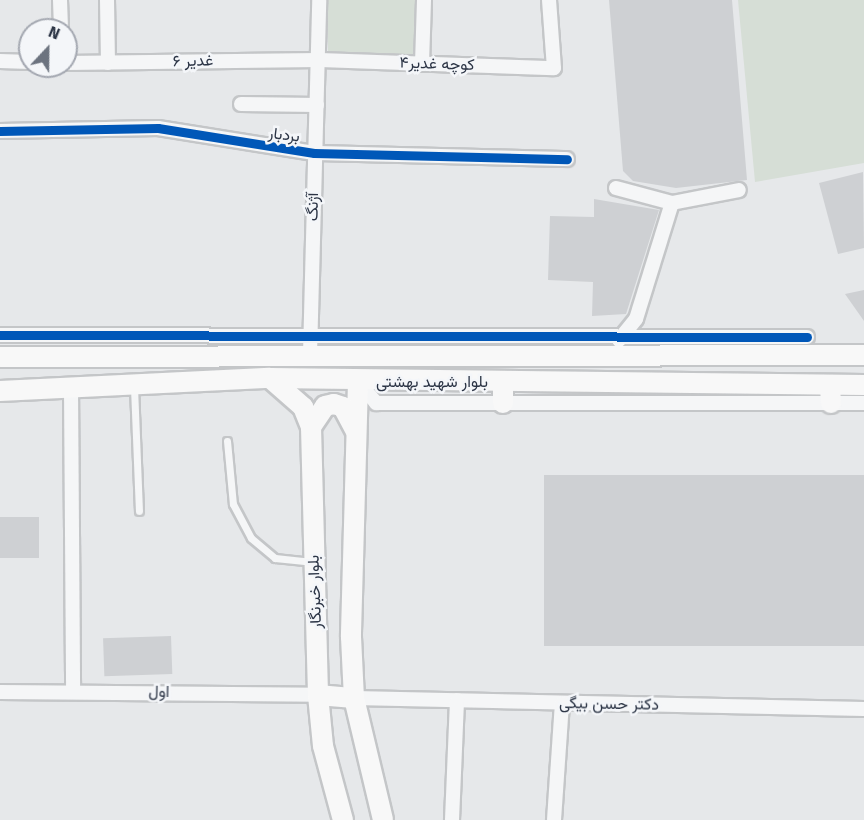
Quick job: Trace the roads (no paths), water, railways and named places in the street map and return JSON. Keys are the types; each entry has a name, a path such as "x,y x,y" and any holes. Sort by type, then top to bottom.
{"main road":[{"name":"بلوار شهید بهشتی","path":"0,357 309,354 864,355"},
{"name":"بلوار شهید بهشتی","path":"0,391 270,378 358,382 503,382 831,394 864,385"},
{"name":"بلوار خبرنگار","path":"270,378 303,407 311,427 318,696 323,746 343,820"},
{"path":"358,382 355,430 354,698 383,820"},
{"path":"503,382 503,403"},
{"path":"311,427 325,406 334,404 349,415 355,430"},
{"path":"318,696 354,698"}],"street":[{"path":"60,0 61,18"},
{"path":"106,0 108,63"},
{"name":"آژنگ","path":"309,354 314,153 320,60 319,0"},
{"path":"422,64 424,0"},
{"name":"کوچه غدیر۴","path":"320,60 554,68 549,0"},
{"name":"غدیر ۶","path":"78,63 320,60"},
{"path":"0,61 18,62"},
{"path":"241,104 317,105"},
{"name":"بردبار","path":"0,130 158,128 314,153 567,159"},
{"path":"616,188 672,203 739,190"},
{"path":"608,355 636,319 672,203"},
{"path":"636,319 680,356"},
{"path":"0,335 310,333 807,337"},
{"path":"358,382 376,403 503,403 831,394 864,403"},
{"path":"71,388 73,690"},
{"name":"اول","path":"0,692 73,690 318,696"},
{"name":"دکتر حسن بیگی","path":"354,698 864,709"},
{"path":"452,820 457,700"},
{"path":"554,820 562,703"}],"lane":[{"path":"134,385 139,511"},
{"path":"227,441 236,516 257,546 275,558 314,562"}]}
